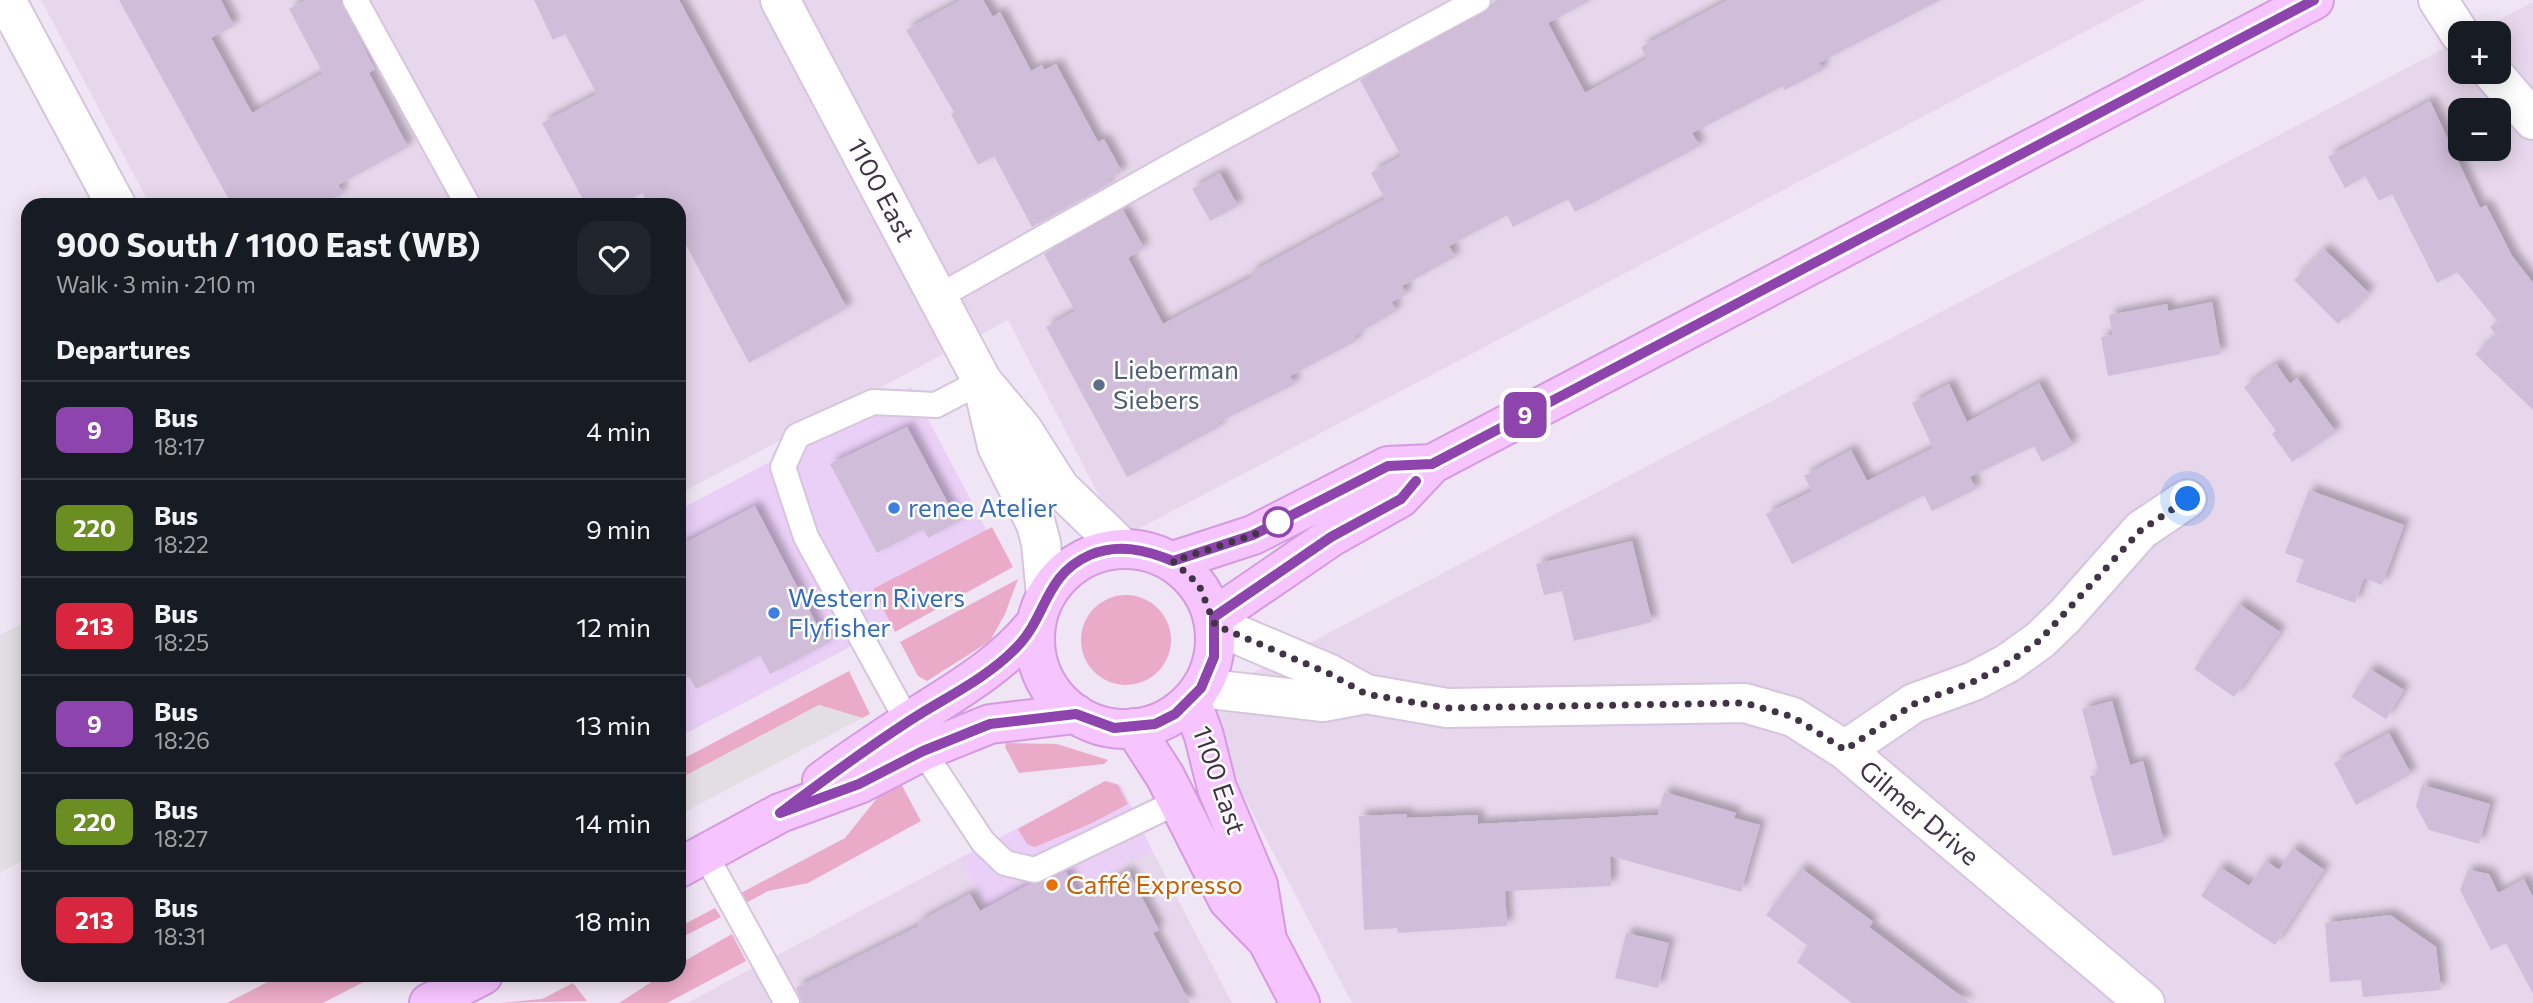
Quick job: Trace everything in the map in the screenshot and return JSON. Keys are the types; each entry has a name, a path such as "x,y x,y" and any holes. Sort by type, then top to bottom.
{"street":[{"path":"6,0 112,198"},
{"name":"1100 East","path":"779,0 982,381 1024,430 1060,488 1122,548"},
{"path":"1215,621 1331,537 1401,499 1432,464 2314,0"},
{"path":"2438,0 2452,21"},
{"path":"2502,84 2533,120"},
{"name":"1100 East","path":"982,381 997,446 1036,524 1041,543 1041,609"},
{"path":"1173,561 1253,535 1388,466 1432,464"},
{"path":"1845,750 1914,704 1975,681 2008,663 2040,640 2141,530 2188,499"},
{"path":"692,861 916,736 968,685 1015,649 1065,571 1091,555 1122,548 1148,550 1173,561 1199,585 1215,621 1214,657 1196,694 1175,714 1155,724 1134,728 1104,726 1076,714 1047,684 1035,644 1041,609"},
{"name":"Gilmer Drive","path":"1215,621 1330,674 1366,694 1447,708 1745,703 1793,717 1845,750 2145,1003"},
{"name":"1100 East","path":"1196,694 1217,788 1258,885 1267,940"},
{"name":"Gilmer Drive","path":"1196,694 1323,702 1366,694"},
{"path":"916,736 1076,714"},
{"name":"1100 East","path":"1134,728 1177,802 1228,900 1267,940 1300,1003"},
{"path":"429,1003 470,982"}],"lane":[{"path":"355,0 463,198"},
{"path":"937,297 1185,158 1478,0"},
{"path":"982,381 936,405 873,402 797,436 783,467 806,537 916,736 983,842 1005,863 1035,870 1177,802"},
{"path":"692,861 787,1003"}],"shaded area":[{"path":"41,0 2145,0 1121,538 1008,320 686,490 686,198 146,198"},
{"path":"2533,2 2533,1003 1352,1003 1195,703 2448,46 2448,84 2511,84 2511,21 2497,21"},
{"path":"911,387 1005,565 686,733 686,506"},
{"path":"992,527 1013,567 895,632 873,589"},
{"path":"1018,579 1005,614 990,641 927,681 918,676 900,642"},
{"path":"1126,595 1143,598 1158,608 1168,623 1171,640 1168,657 1158,672 1143,682 1126,685 1109,682 1094,672 1084,657 1081,640 1084,623 1094,608 1109,598"},
{"path":"21,624 21,862 0,873 0,635"},
{"path":"849,671 870,714 862,718 819,705 686,775 686,757"},
{"path":"819,705 862,718 686,811 686,775"},
{"path":"1006,743 1057,744 1108,760 1104,764 1019,773 1005,747"},
{"path":"1105,781 1118,785 1128,804 1092,823 1035,847 1027,844 1018,829"},
{"path":"1109,781 1121,785 1152,850 999,932 960,858"},
{"path":"900,782 921,821 808,883 768,891 742,905 737,895 845,838 882,792"},
{"path":"1152,850 1232,1003 687,1003 960,858 999,932"},
{"path":"715,908 721,917 686,935 686,923"},
{"path":"732,934 746,961 667,1003 619,1003 651,982 686,982 686,960"},
{"path":"268,982 364,982 323,1003 227,1003"},
{"path":"573,983 587,1001 500,1003 542,999"}],"building":[{"path":"119,0 221,0 234,26 211,38 252,113 323,73 289,9 306,0 340,0 375,69 369,73 408,147 338,185 343,193 334,198 228,198"},
{"path":"534,0 679,0 847,308 749,363 686,245 686,198 645,198 642,193 633,198 582,198 542,123 597,94 565,34 553,40"},
{"path":"961,0 983,0 993,17 1000,12 1031,71 1042,65 1044,70 1056,64 1098,142 1104,139 1122,172 1107,180 1109,184 1032,227 994,156 978,165 951,114 954,112 906,30"},
{"path":"1503,0 1591,0 1548,23 1585,93 1647,59 1641,47 1728,0 1940,0 1819,63 1823,70 1785,90 1783,86 1692,133 1700,146 1575,212 1568,199 1513,227 1507,215 1449,246 1455,257 1402,286 1407,294 1392,302 1396,311 1354,336 1356,341 1290,376 1295,384 1217,423 1219,427 1127,477 1046,327 1075,311 1044,254 1123,210 1144,248 1128,258 1163,324 1252,277 1250,273 1385,199 1371,173 1401,156 1360,80 1485,13"},
{"path":"2430,101 2448,140 2448,161 2458,161 2480,208 2486,205 2512,256 2533,283 2533,410 2475,354 2497,336 2490,327 2497,321 2457,272 2437,283 2392,194 2379,201 2365,176 2345,188 2328,157"},
{"path":"1220,173 1238,206 1210,221 1192,189"},
{"path":"2324,249 2369,293 2338,324 2294,280"},
{"path":"2212,302 2221,354 2108,376 2101,337 2113,335 2109,315 2167,304 2168,311"},
{"path":"2276,364 2290,384 2297,378 2336,432 2292,462 2272,434 2276,431 2244,387"},
{"path":"2039,383 2073,445 2042,462 2034,446 1970,477 1976,489 1932,511 1924,495 1792,564 1766,514 1812,491 1804,476 1851,450 1867,481 1933,448 1912,403 1949,384 1967,422"},
{"path":"907,427 958,522 928,538 923,529 877,553 830,464"},
{"path":"2309,490 2404,525 2382,585 2364,578 2355,603 2296,582 2304,560 2285,553"},
{"path":"755,506 827,644 770,674 760,655 696,689 689,676 686,678 686,542"},
{"path":"1632,541 1652,622 1574,641 1562,591 1544,595 1536,564"},
{"path":"2239,604 2280,632 2234,697 2194,669"},
{"path":"2370,669 2404,690 2386,719 2351,697"},
{"path":"2112,701 2130,765 2143,761 2164,842 2113,856 2090,776 2099,774 2082,709"},
{"path":"2389,733 2411,774 2356,805 2334,763"},
{"path":"2422,785 2490,804 2479,844 2429,830 2416,806"},
{"path":"1664,792 1736,813 1734,818 1760,825 1741,892 1610,856 1611,886 1505,891 1507,926 1398,933 1397,928 1364,930 1359,816 1407,814 1407,818 1478,815 1478,824 1658,815"},
{"path":"2293,848 2324,870 2275,945 2201,896 2220,867 2249,886 2266,861 2279,870"},
{"path":"1801,868 1873,922 1869,927 1970,1003 1852,1003 1797,962 1808,946 1766,915"},
{"path":"2468,870 2489,874 2498,893 2524,879 2533,897 2533,994 2506,943 2491,950 2460,890"},
{"path":"1128,871 1159,930 1153,933 1190,1003 802,1003 796,988 919,926 918,922 970,894 980,911 1030,884 1041,883 1066,872 1080,897"},
{"path":"2390,915 2436,947 2441,990 2363,997 2361,980 2330,982 2325,923"},
{"path":"1626,933 1669,943 1658,988 1615,978"}],"bus line":[{"name":"9","path":"1416,481 1401,499 1331,537 1214,617 1214,657 1201,688 1175,714 1155,724 1134,728 1114,728 1094,723 1076,714 990,724 923,751 859,784 780,813 846,763 968,685 1015,649 1036,623 1046,595 1065,571 1091,555 1122,548 1148,550 1173,561 1253,535 1388,466 1432,464 2314,0"}],"place":[{"name":"Lieberman Siebers","path":"1099,385"},
{"name":"renee Atelier","path":"894,508"},
{"name":"Western Rivers Flyfisher","path":"774,613"},
{"name":"Caffé Expresso","path":"1052,885"}],"route":[{"path":"1278,522 1253,535 1173,561 1199,585 1215,625 1296,662 1330,674 1366,694 1447,708 1745,703 1793,717 1845,750 1914,704 1975,681 2008,663 2040,640 2065,616 2141,530 2162,513 2188,499"}]}
